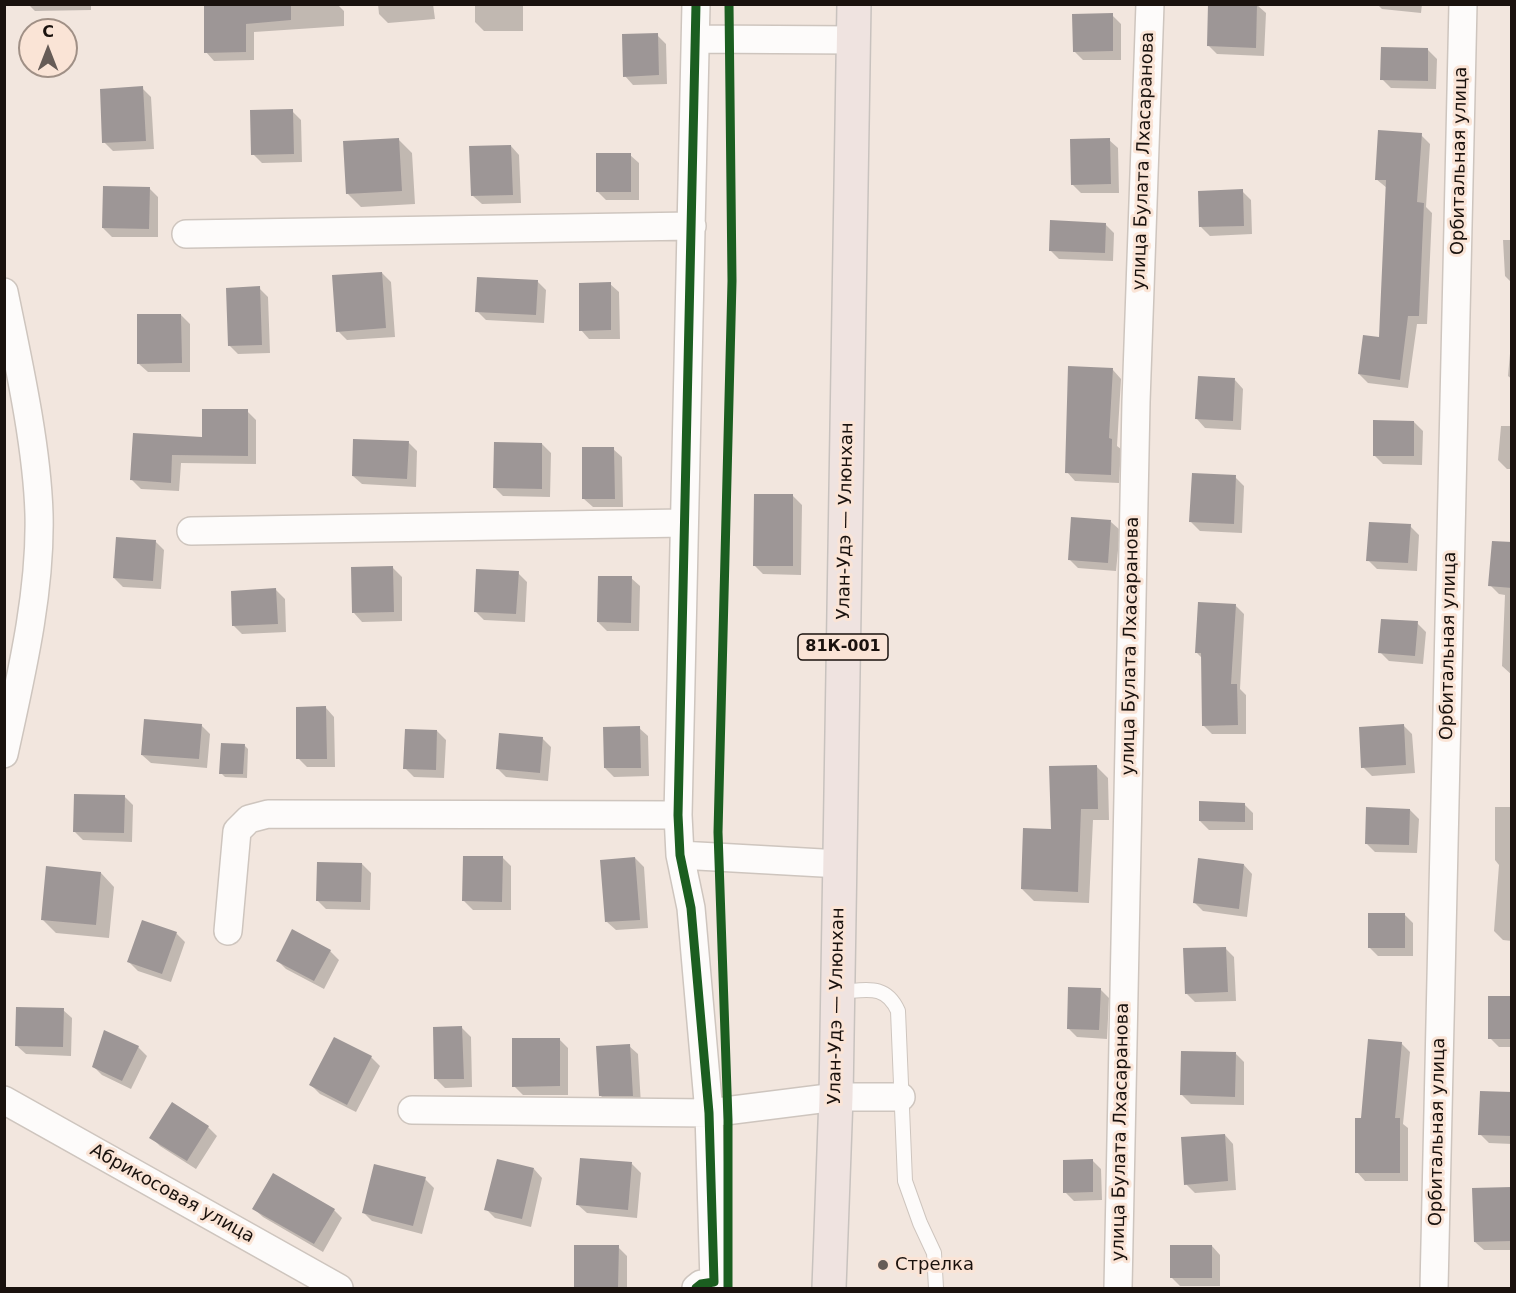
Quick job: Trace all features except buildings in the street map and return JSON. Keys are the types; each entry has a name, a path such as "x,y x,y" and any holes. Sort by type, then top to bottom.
{"main road":[{"name":"Улан-Удэ — Улюнхан","path":"829,1288 836,1096 854,4"}],"street":[{"path":"696,4 678,814 680,855 691,908 709,1113 708,1286"},
{"name":"улица Булата Лхасаранова","path":"1118,1288 1136,414 1150,4"},
{"name":"Орбитальная улица","path":"1434,1288 1463,4"},
{"path":"696,39 854,40"},
{"path":"186,234 692,226"},
{"path":"4,292 35,465 39,514 34,591 17,697 4,754"},
{"path":"191,531 684,523"},
{"path":"228,931 237,831 249,819 268,814 678,814"},
{"path":"680,855 840,864"},
{"path":"412,1110 709,1113 836,1096 902,1097"},
{"name":"Абрикосовая улица","path":"4,1100 339,1288"}],"lane":[{"path":"838,992 881,990 893,999 898,1011 905,1181 934,1253 936,1288"}],"cycle path":[{"path":"696,4 678,815 680,855 691,908 709,1113 714,1282 701,1284 696,1288"},
{"path":"728,1288 728,1120 718,832 732,281 729,4"}],"place":[{"name":"Стрелка","path":"883,1265"}]}
